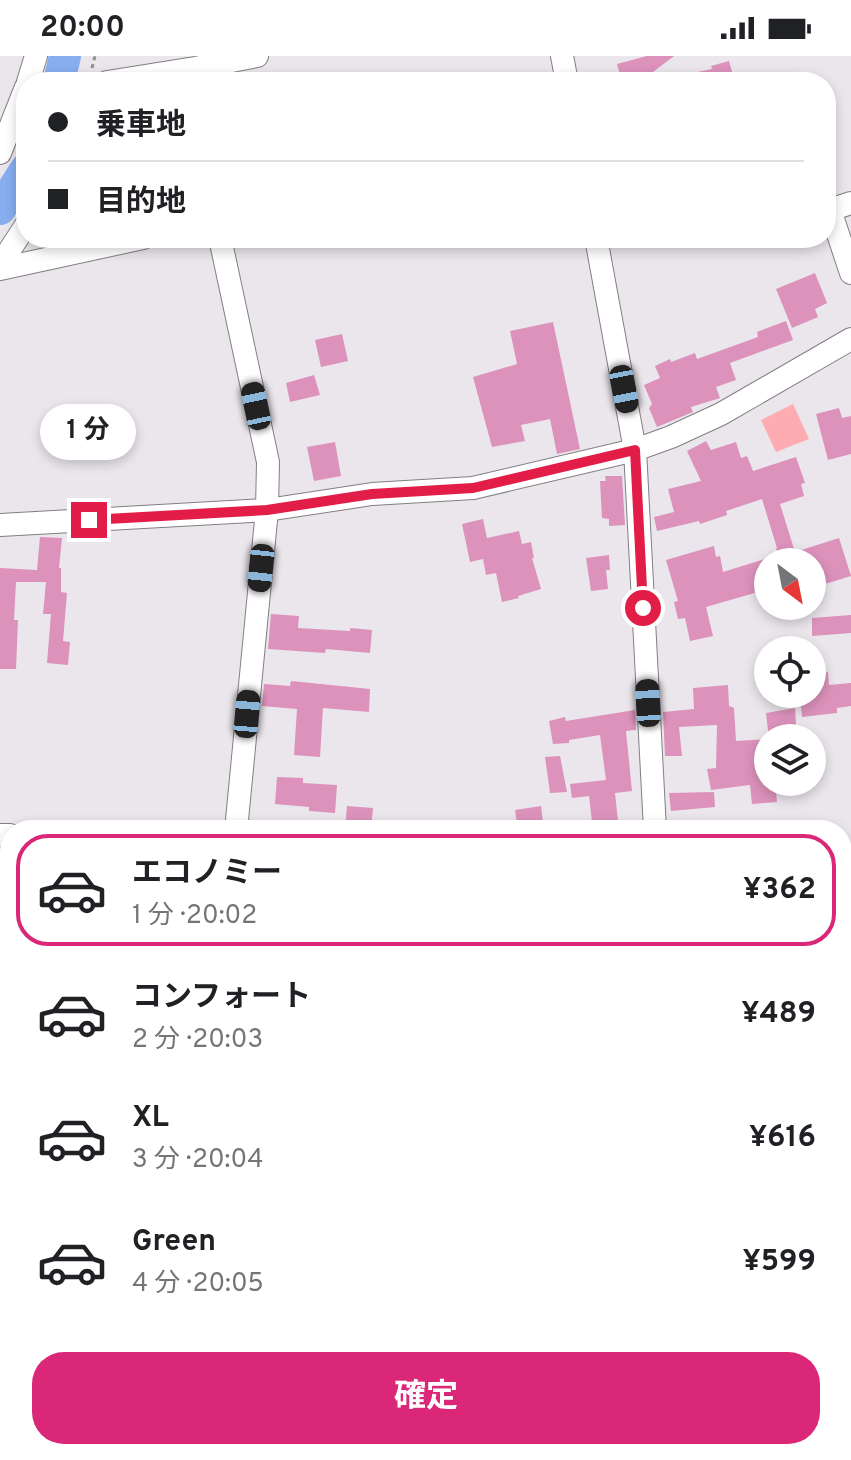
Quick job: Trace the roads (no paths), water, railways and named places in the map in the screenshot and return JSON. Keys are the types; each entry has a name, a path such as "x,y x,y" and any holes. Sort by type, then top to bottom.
{"street":[{"path":"175,72 257,56"},
{"path":"0,153 16,113"},
{"path":"836,228 851,273"},
{"path":"0,267 16,241"},
{"path":"0,267 94,248"},
{"path":"222,248 268,462 267,510 237,820"},
{"path":"598,248 635,450 654,820"},
{"path":"0,525 267,510 372,494 473,488 635,450 671,437 721,414 851,339"}],"waterway":[{"path":"61,72 65,56"},
{"path":"0,209 16,184"}]}
